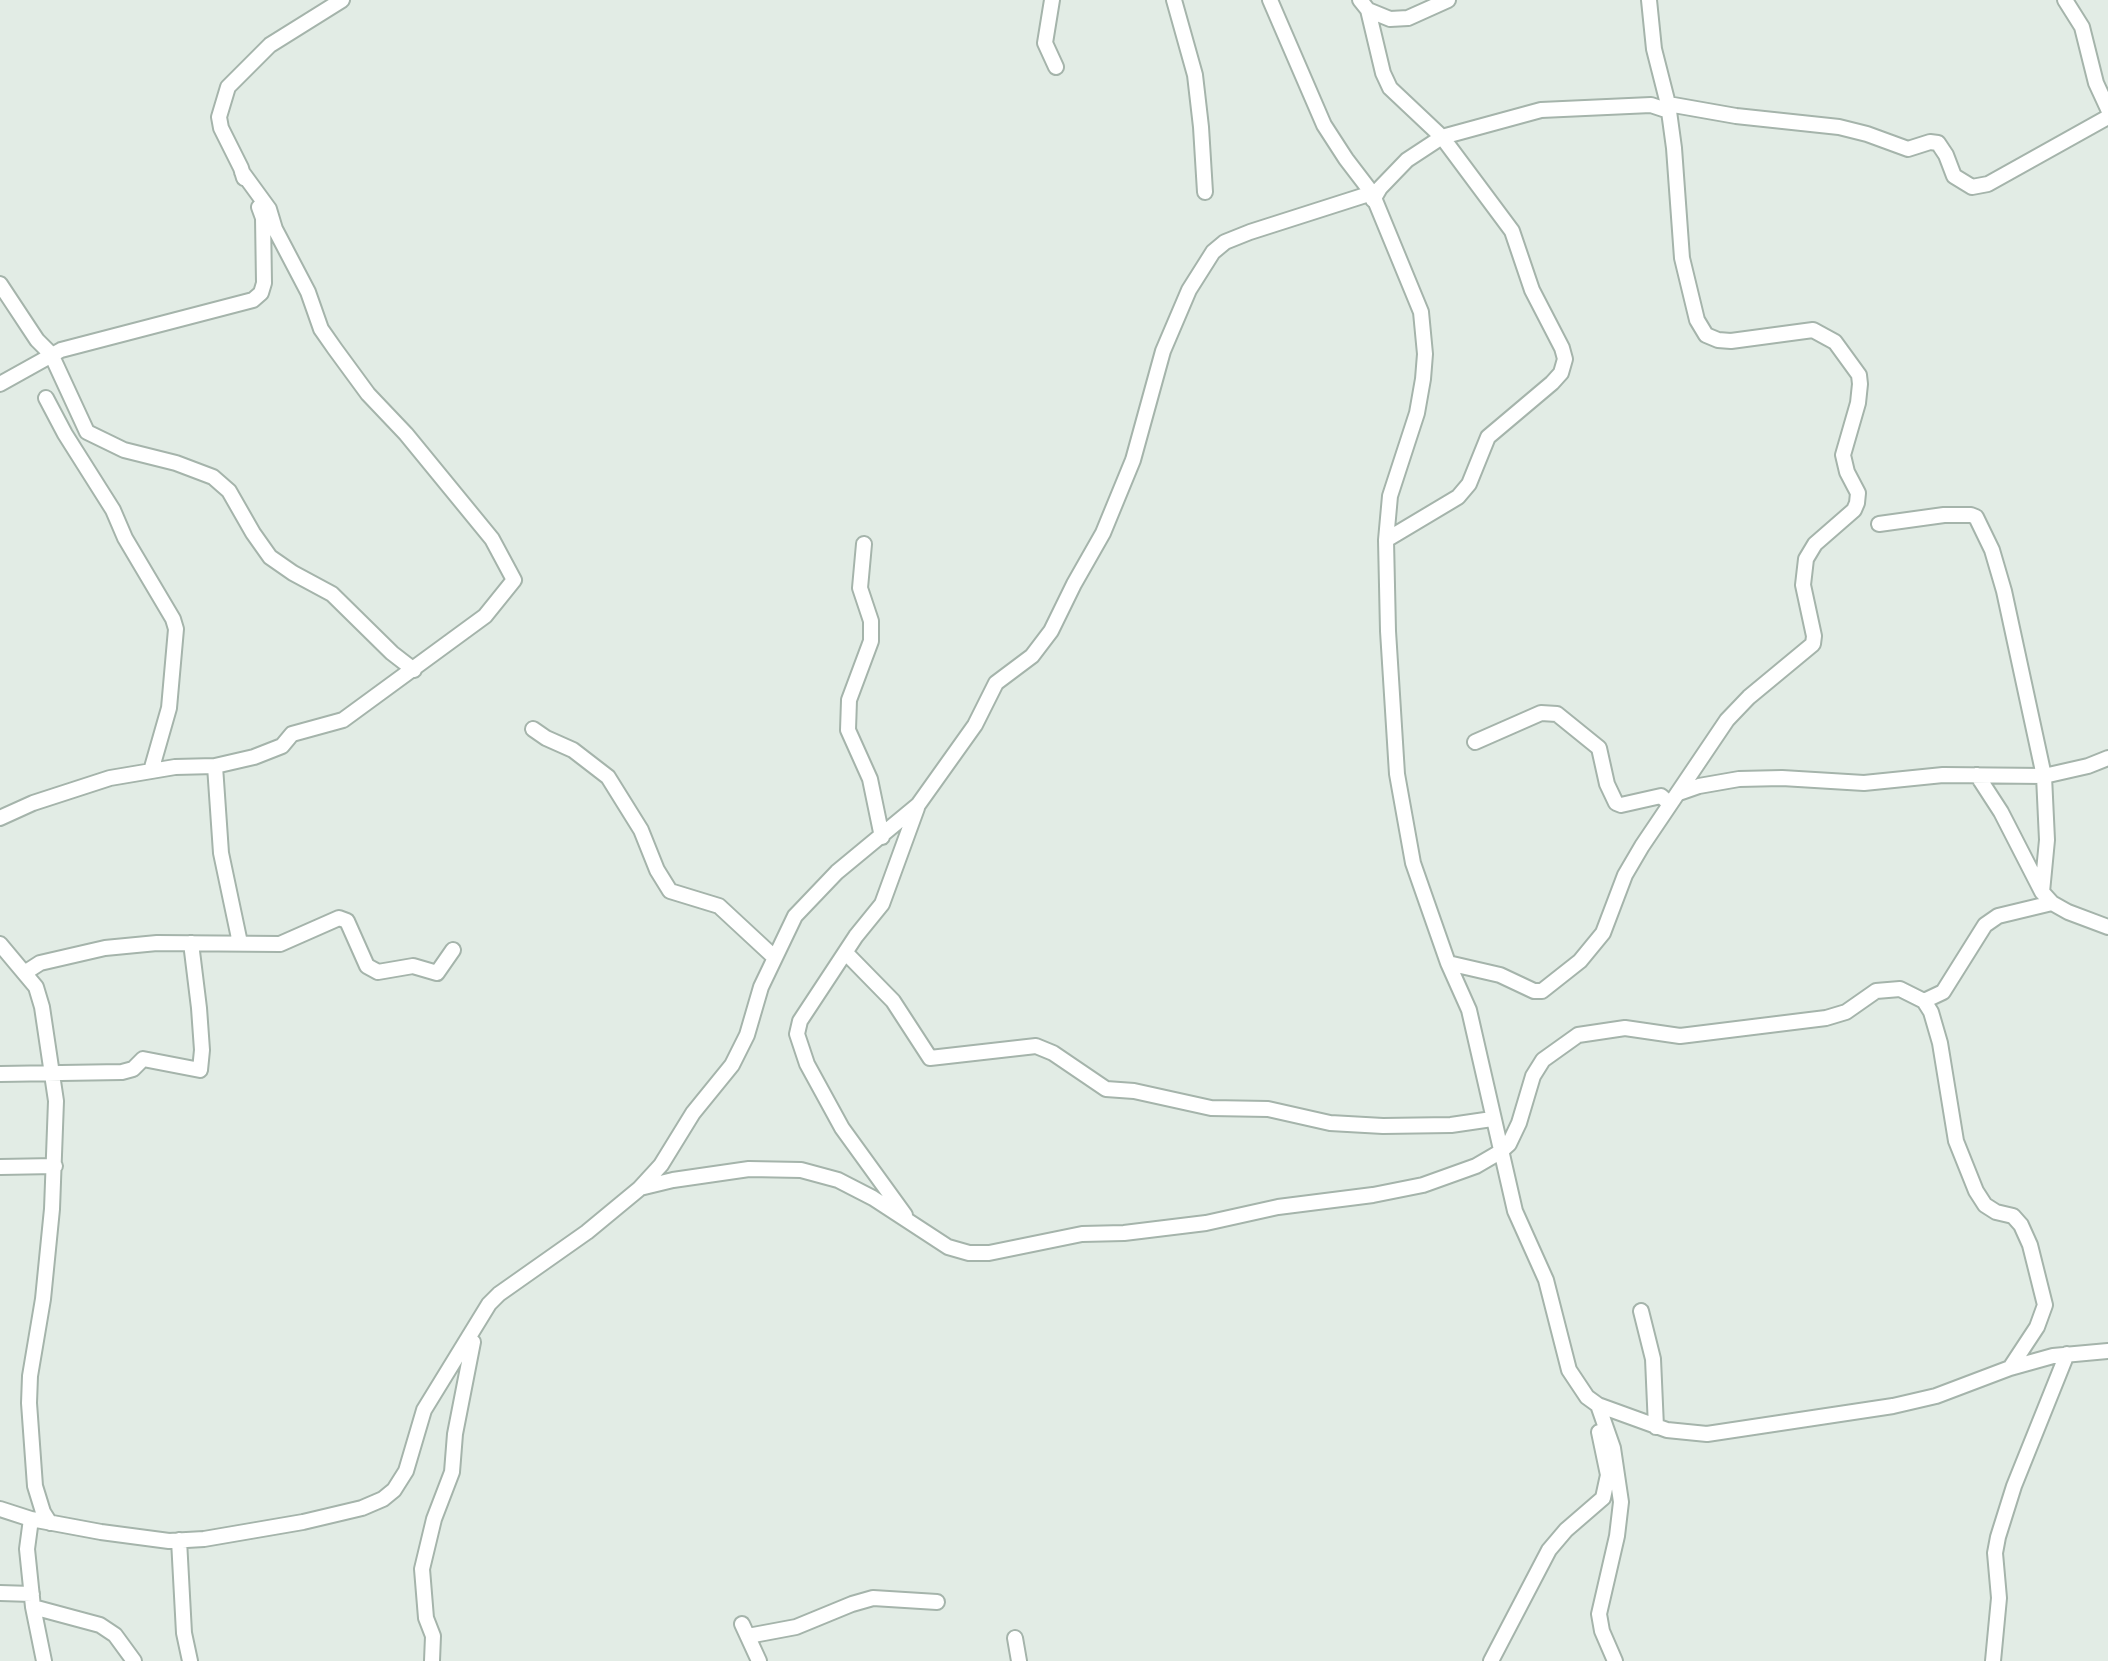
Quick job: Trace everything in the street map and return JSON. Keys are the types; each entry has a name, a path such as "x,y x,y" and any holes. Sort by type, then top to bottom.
{"street":[{"path":"0,384 51,354 248,303 257,297 264,283 263,218 261,209 246,188 220,123 220,113 228,87 270,45 342,0"},
{"path":"1052,0 1045,43 1056,67"},
{"path":"1174,0 1195,75 1205,192"},
{"path":"1270,0 1324,125 1373,196 1421,312 1425,354 1417,413 1390,496 1386,540 1397,774 1413,863 1448,963 1469,1010 1492,1119 1522,1231 1546,1280 1564,1358 1573,1379 1592,1401 1613,1448 1621,1502 1617,1536 1599,1614 1602,1631 1615,1661"},
{"path":"1364,5 1390,19 1408,18 1448,0"},
{"path":"1448,963 1500,975 1534,991 1542,991 1580,961 1603,933 1625,875 1727,720 1749,697 1813,644 1805,598 1803,572 1806,559 1815,544 1854,510 1857,503 1858,493 1847,472 1843,455 1858,403 1859,375 1835,342 1813,330 1718,340 1706,335 1697,320 1682,258 1669,108 1654,49 1649,0"},
{"path":"2065,0 2082,27 2096,83 2108,109"},
{"path":"1364,5 1390,88 1442,137 1512,231 1532,290 1562,348 1564,366 1552,383 1488,437 1469,484 1458,497 1386,540"},
{"path":"0,1509 50,1523 179,1540 216,1538 312,1521 362,1508 383,1499 394,1490 406,1471 424,1410 495,1297 587,1232 639,1189 661,1165 693,1113 732,1065 747,1035 761,987 795,916 837,872 918,805 975,725 996,683 1032,656 1056,624 1103,533 1133,460 1163,351 1189,290 1213,252 1225,242 1373,196 1407,160 1442,137 1550,109 1651,105 1839,127 1908,149 1930,142 1938,143 1954,176 1972,187 1988,184 2108,117"},
{"path":"0,818 72,789 110,778 175,767 215,766 254,757 282,746 292,734 343,720 485,616 514,580 492,539 406,434 368,394 321,329 308,292 275,229 269,209 242,172"},
{"path":"0,284 37,340 51,354 87,432 124,450 176,463 213,477 229,491 270,557 332,594 392,653 414,670"},
{"path":"46,398 73,448 113,510 125,538 176,629 169,708 151,771"},
{"path":"1879,524 1944,515 1971,515 1976,517 1992,550 2004,591 2044,776 2047,897"},
{"path":"864,544 860,588 871,621 871,641 849,700 847,714 848,730 870,779 882,837"},
{"path":"1475,742 1541,713 1557,714 1599,748 1607,784 1616,803 1621,805 1661,796 1674,799 1699,786 1739,779 1864,783 1977,775 2044,776 2108,758"},
{"path":"533,729 573,750 608,777 641,830 657,870 670,891 719,906 774,957"},
{"path":"215,766 221,853 240,943"},
{"path":"1977,775 2001,812 2047,897 2068,912 2108,927"},
{"path":"910,1222 842,1128 799,1048 797,1034 800,1021 856,936 882,904 918,805"},
{"path":"1924,1001 1943,992 1985,925 1998,916 2047,897"},
{"path":"26,972 40,963 105,948 157,943 280,944 326,922 342,918 347,921 367,966 378,972 413,966 437,973 453,950"},
{"path":"0,1074 127,1071 143,1059 200,1070 200,1022 191,943"},
{"path":"0,944 36,987 53,1074 55,1166 43,1299 30,1376 29,1403 35,1486 50,1523"},
{"path":"846,953 893,1001 930,1058 1036,1046 1053,1053 1106,1089 1134,1091 1211,1108 1268,1109 1330,1123 1383,1126 1437,1126 1492,1119"},
{"path":"639,1189 673,1180 749,1169 801,1170 838,1180 948,1247 969,1253 989,1253 1082,1234 1124,1233 1206,1223 1278,1207 1411,1188 1476,1166 1500,1152 1514,1136 1533,1076 1543,1060 1578,1035 1625,1028 1680,1036 1826,1018 1846,1012 1876,991 1900,989 1924,1001 1931,1012 1940,1043 1956,1141 1966,1170 1985,1205 1996,1212 2013,1216 2030,1245 2045,1305 2037,1327 2010,1368"},
{"path":"0,1167 55,1166"},
{"path":"1641,1311 1653,1359 1656,1427"},
{"path":"432,1661 433,1636 426,1618 422,1569 434,1519 452,1472 455,1434 477,1326"},
{"path":"1592,1401 1656,1427 1681,1433 1707,1434 1833,1417 1936,1396 2010,1368 2067,1354 2108,1351"},
{"path":"1993,1661 1999,1598 1995,1553 1998,1537 2014,1486 2067,1354"},
{"path":"1491,1661 1549,1550 1566,1530 1603,1498 1608,1475 1592,1401"},
{"path":"31,1519 27,1540 33,1600 44,1661"},
{"path":"179,1540 184,1633 190,1661"},
{"path":"0,1593 33,1600 100,1625 115,1635 134,1661"},
{"path":"759,1661 745,1630 796,1627 873,1598 937,1602"},
{"path":"1015,1638 1019,1661"}]}
